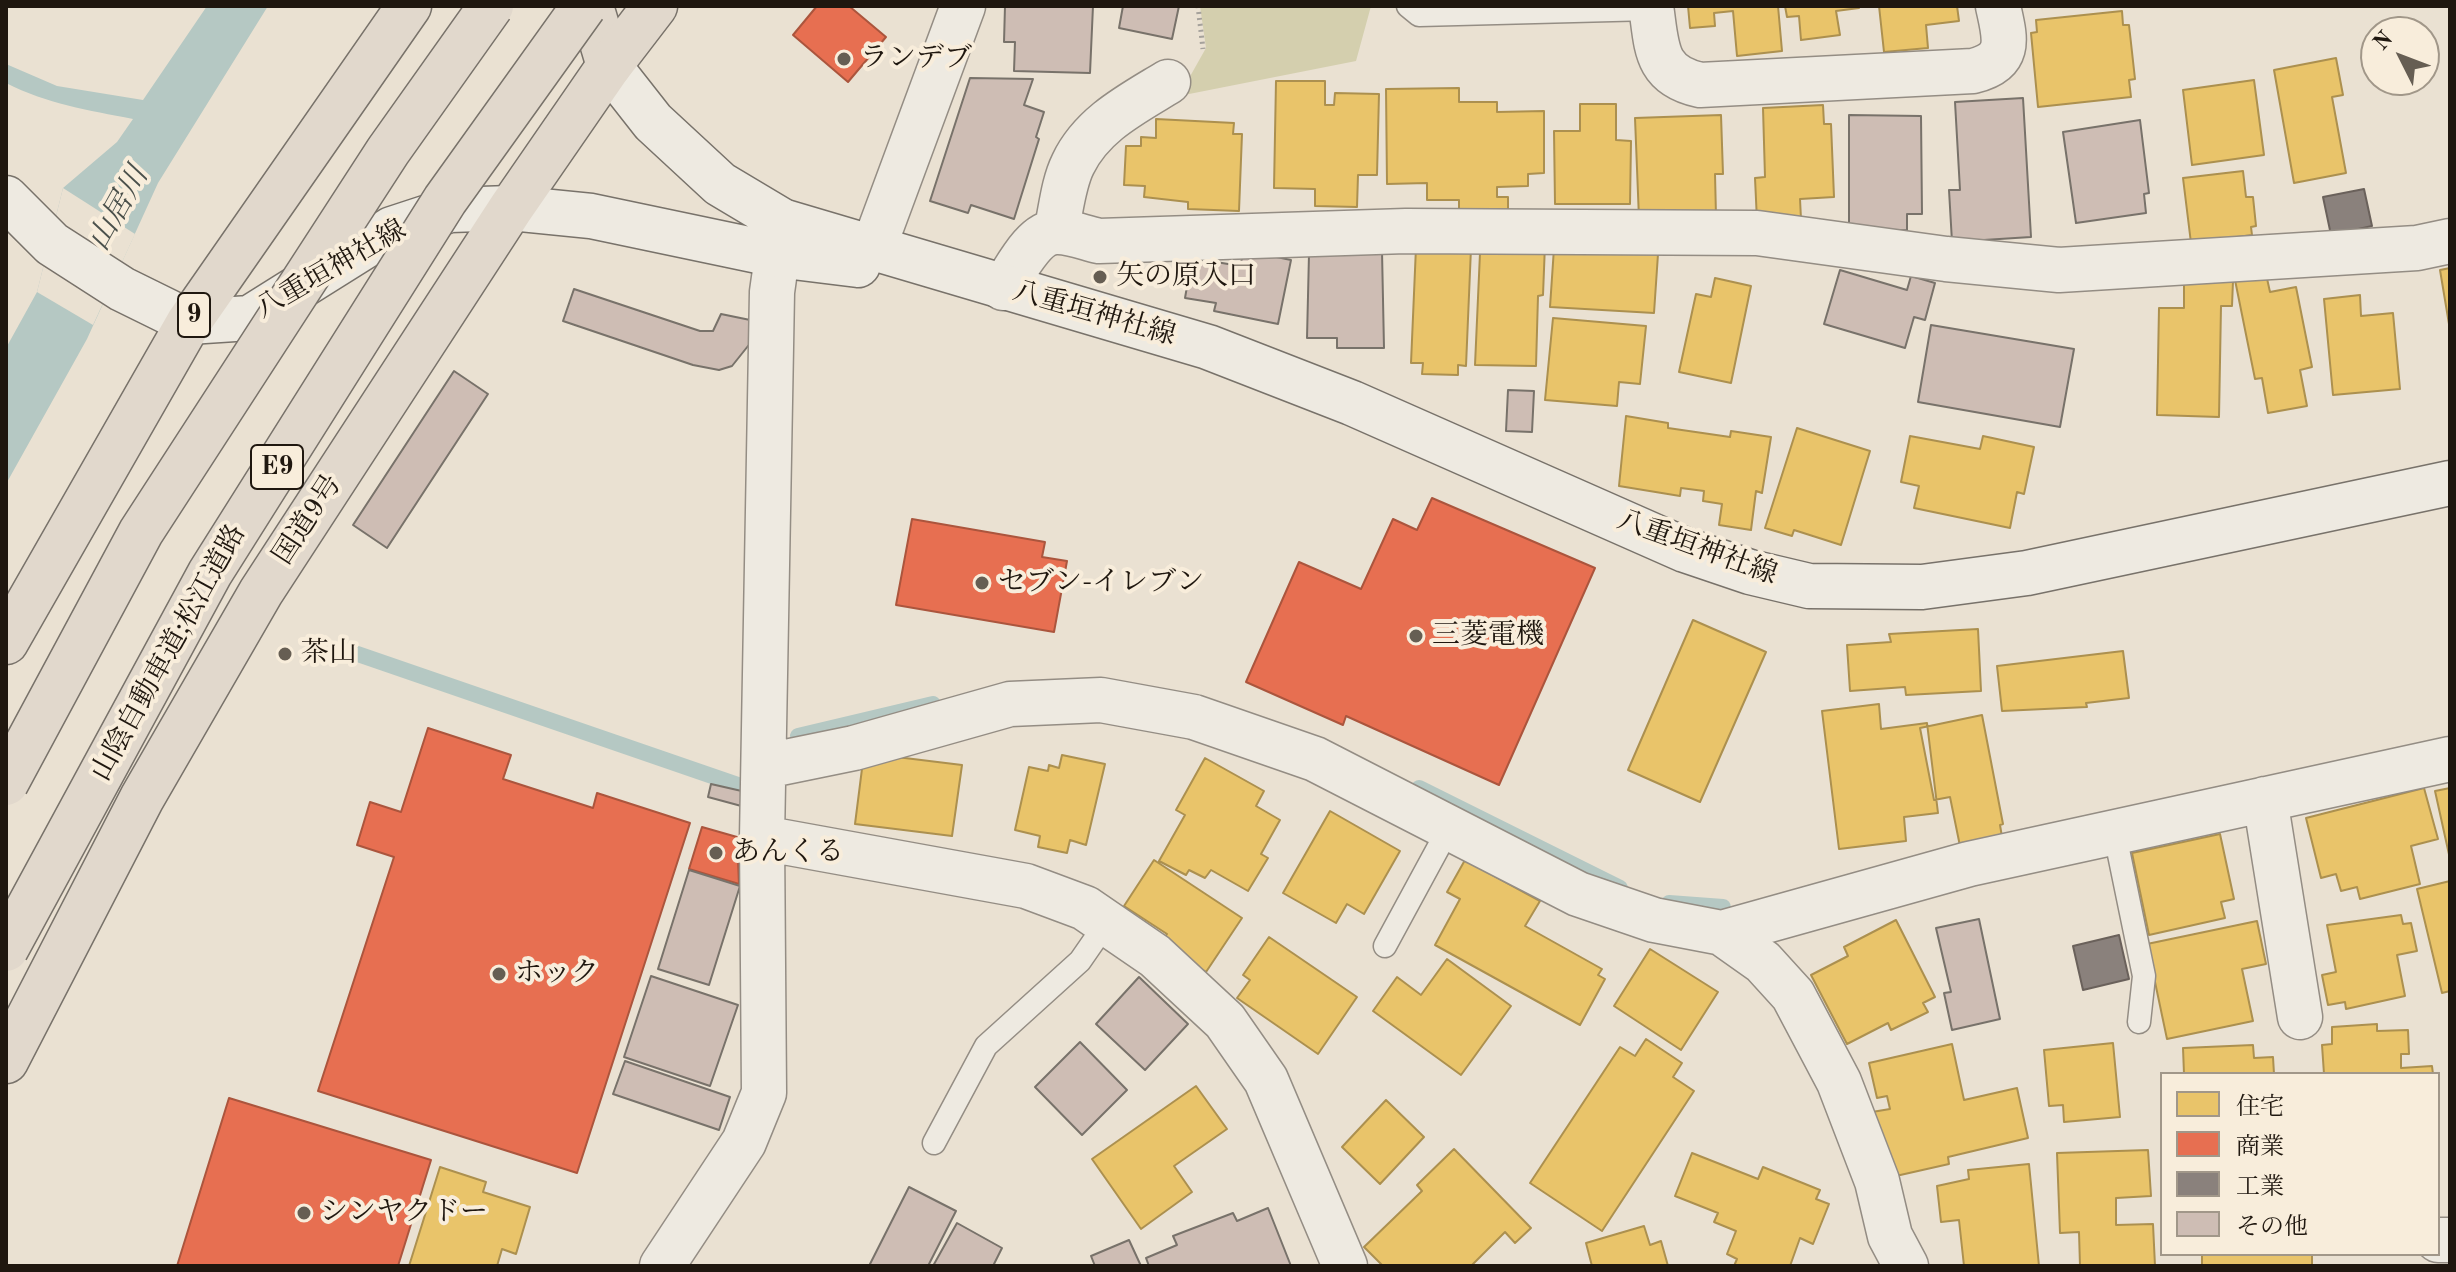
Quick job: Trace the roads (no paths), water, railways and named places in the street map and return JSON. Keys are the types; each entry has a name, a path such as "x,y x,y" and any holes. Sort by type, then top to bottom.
{"main road":[{"name":"9","path":"6,642 189,322 409,6"},
{"path":"6,783 141,532 388,151 491,6"},
{"name":"山陰自動車道;松江道路","path":"6,949 210,573 445,200 584,6"},
{"path":"591,6 609,66"},
{"name":"国道9号","path":"6,1061 142,798 261,592 511,208 609,66 655,6"}],"street":[{"path":"873,249 963,6"},
{"path":"1651,7 1662,62 1671,75 1700,85 1973,71 1990,67 2002,53 2005,41 1998,6"},
{"name":"八重垣神社線","path":"609,66 653,122 780,238 990,283"},
{"path":"1056,232 1072,166 1088,138 1116,113 1168,82"},
{"name":"八重垣神社線","path":"6,198 52,244 122,289 189,322 250,318 392,229 450,210 511,208 873,249 1208,347 1352,403 1685,550 1750,572 1809,586 1922,587 2027,573 2450,483"},
{"path":"990,283 1036,243 1056,232 1099,241 1406,231 1757,233 1946,259 2059,270 2417,248 2450,241"},
{"path":"662,1266 744,1142 764,1093 762,838 766,766 771,308 780,238"},
{"path":"766,766 854,748 1010,704 1101,700 1194,717 1315,759 1578,894 1654,920 1722,933 1763,962 1793,995 1839,1082 1877,1181 1890,1236 1902,1264"},
{"path":"1722,933 1969,864 2115,835 2450,759"},
{"path":"2265,799 2300,1017"},
{"path":"762,838 1026,886 1085,908 1155,956 1233,1033 1266,1080 1345,1266"}],"lane":[{"path":"1408,6 1419,15 1651,7"},
{"path":"1385,946 1449,828"},
{"path":"2115,835 2144,976 2139,1022"},
{"path":"934,1143 986,1046 1080,961 1107,922"}],"water":[{"name":"山居川","path":"207,6 268,6 158,183 87,339 6,484 6,348 37,292 63,188 117,142 133,119 68,106 21,90 6,83 6,64 57,86 143,100"}],"waterway":[{"path":"346,650 741,786"},
{"path":"800,746 798,736 933,704"},
{"path":"1419,788 1620,888"},
{"path":"1669,903 1723,907"}],"place":[{"name":"ランデブ","path":"844,59"},
{"name":"矢の原入口","path":"1100,277"},
{"name":"セブン-イレブン","path":"982,583"},
{"name":"三菱電機","path":"1416,636"},
{"name":"茶山","path":"285,654"},
{"name":"あんくる","path":"716,853"},
{"name":"ホック","path":"499,974"},
{"name":"シンヤクドー","path":"304,1213"}]}
